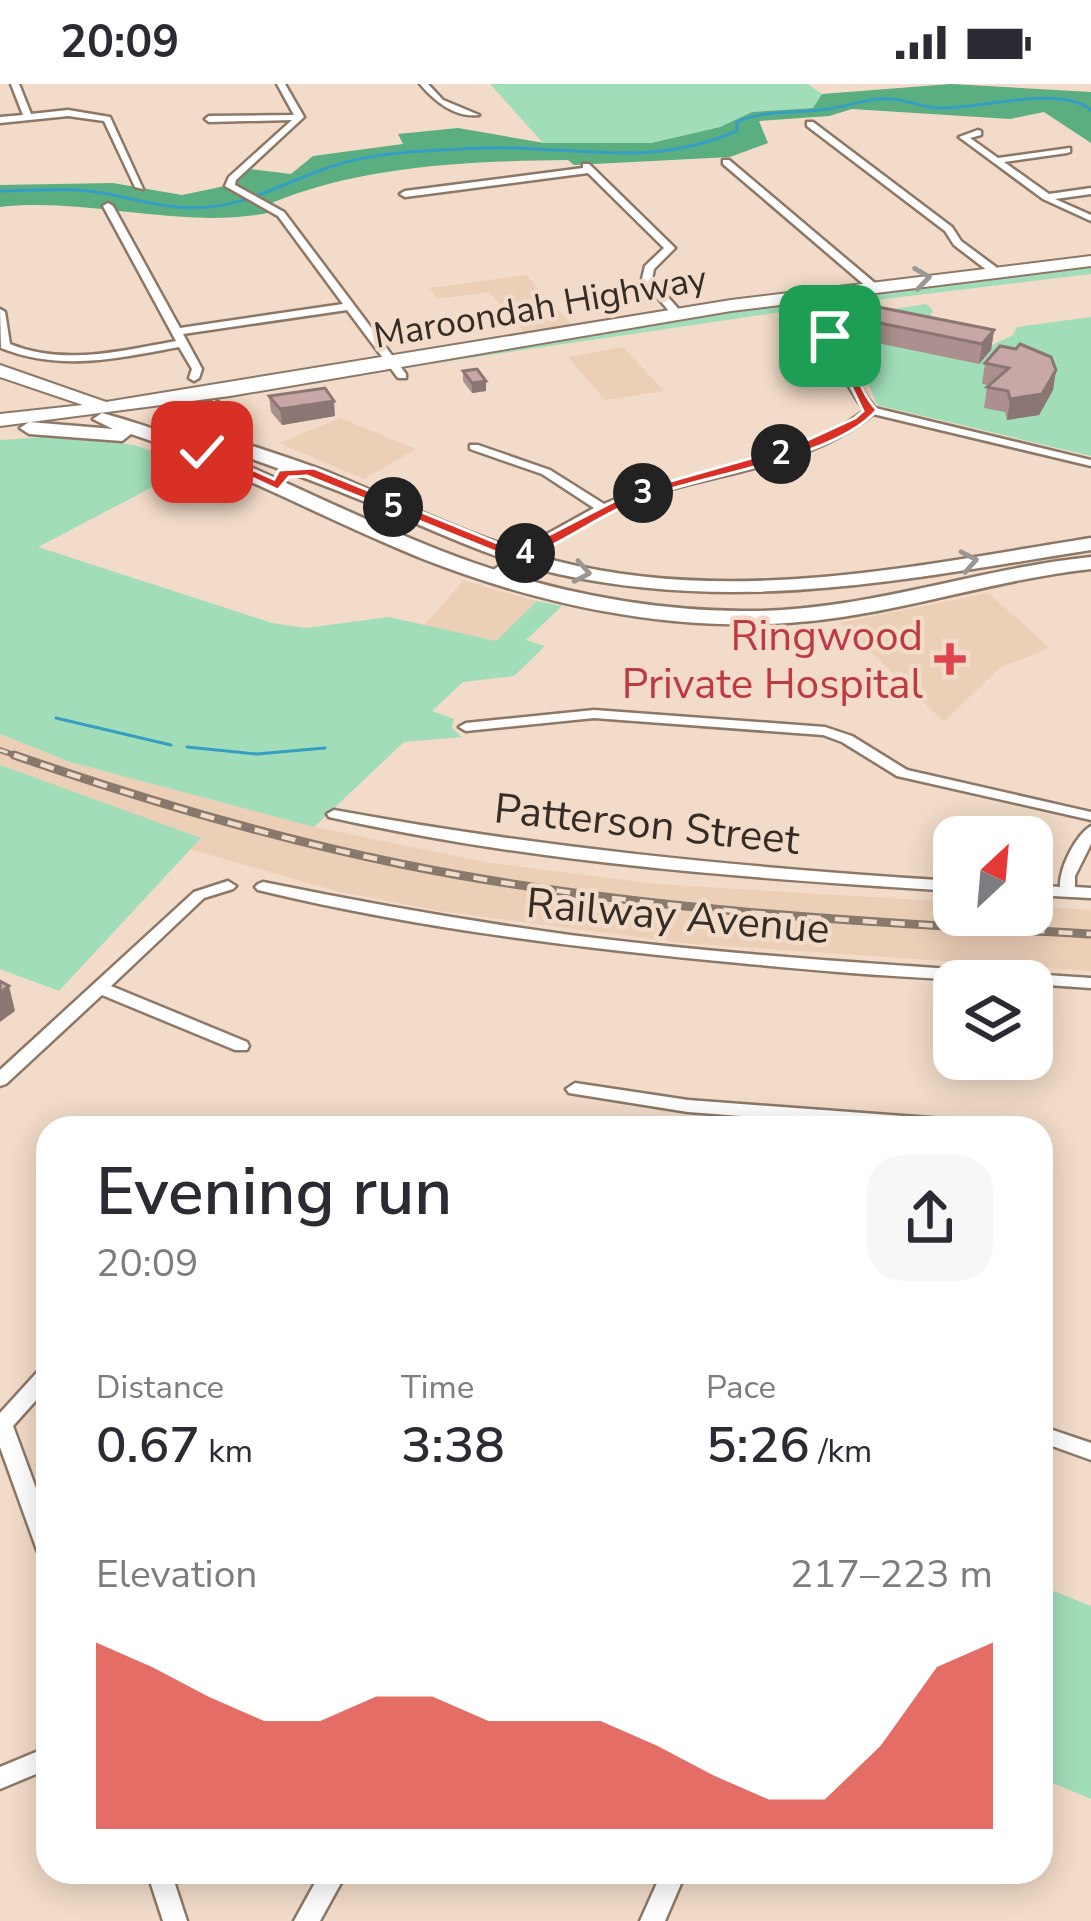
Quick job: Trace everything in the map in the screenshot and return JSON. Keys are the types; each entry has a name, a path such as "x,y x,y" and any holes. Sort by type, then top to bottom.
{"highway":[{"name":"Maroondah Highway","path":"105,413 134,415 214,405 678,315 992,269 1091,261"},
{"name":"Maroondah Highway","path":"0,431 169,398 1091,278"},
{"path":"0,371 73,410"},
{"path":"0,387 169,398"},
{"path":"32,390 105,413"},
{"path":"0,417 24,405 32,390"},
{"path":"0,417 73,410 105,413"}],"main road":[{"path":"29,428 176,435 214,405"},
{"path":"105,413 176,435 243,448 518,556 656,583 797,587 1091,544"},
{"path":"134,415 412,547 493,577 666,613 785,617 849,610 1091,563"},
{"path":"243,448 241,456 278,481"},
{"path":"278,481 309,471"}],"street":[{"path":"15,84 28,117"},
{"path":"281,84 300,117"},
{"path":"424,84 440,102 475,115"},
{"path":"0,120 80,113 111,122 140,187"},
{"path":"209,119 300,117"},
{"path":"300,117 230,182 233,190 281,214 397,371"},
{"path":"810,124 949,229 957,243 992,269"},
{"path":"978,133 963,137 1045,196 1091,218"},
{"path":"996,161 1067,150"},
{"path":"726,162 872,286"},
{"path":"405,194 587,168 670,248 649,268 647,279 678,315"},
{"path":"1045,196 1091,191"},
{"path":"108,206 197,369 194,378"},
{"path":"0,312 4,346 56,360 347,307"},
{"path":"799,314 837,344 862,403 871,410 1091,463"},
{"path":"493,577 518,556 603,509 799,448 860,421 871,410"},
{"path":"474,447 545,472 603,509"},
{"path":"466,727 594,714 825,731 848,739 902,773 1091,816"},
{"name":"Patterson Street","path":"334,814 492,844 651,865 933,885"},
{"path":"1068,892 1067,876 1091,830"},
{"path":"0,1080 199,896 228,886"},
{"name":"Railway Avenue","path":"263,887 387,914 560,942 1091,983"},
{"path":"1053,891 1091,893"},
{"path":"101,988 242,1046"},
{"path":"575,1089 723,1116"},
{"path":"36,1387 2,1424 36,1517"},
{"path":"1053,1438 1091,1452"},
{"path":"0,1778 36,1763"},
{"path":"162,1884 176,1921"},
{"path":"306,1921 328,1884"},
{"path":"652,1921 669,1884"}],"shaded area":[{"path":"526,275 571,324 526,334 489,292 438,299 429,288"},
{"path":"623,347 664,391 605,400 568,357"},
{"path":"340,418 416,449 364,479 279,443"},
{"path":"464,580 537,601 496,641 424,626"},
{"name":"Ringwood Private Hospital","path":"988,593 1050,648 999,668 944,722 840,623"},
{"path":"0,734 70,762 314,827 490,863 656,884 933,901 933,936 1053,936 1053,907 1091,910 1091,971 1053,968 1053,960 933,960 683,943 440,911 336,891 189,849 200,839 0,765"}],"green space":[{"path":"490,84 808,84 822,94 813,108 752,112 720,127 651,143 549,144"},
{"path":"951,84 1091,92 1091,143 1044,112 1010,119 852,109 829,116 759,121 768,143 730,157 416,168 341,181 269,204 235,185 249,169 291,174 313,156 403,144 398,134 458,128 544,143 651,143 720,127 752,112 813,108 822,94"},
{"path":"113,183 182,195 225,186 273,212 205,218 68,206 0,207 0,185"},
{"path":"1091,263 1091,274 802,309 415,366 752,308"},
{"path":"926,304 933,310 926,328 992,345 1013,335 1017,327 1091,317 1091,456 877,405 852,342 827,319"},
{"path":"59,436 134,445 210,470 185,470 38,547 272,623 306,628 389,617 496,641 537,601 562,606 526,640 545,646 514,676 463,682 432,711 454,719 452,728 462,737 404,742 314,827 70,762 0,734 0,440"},
{"path":"0,765 201,838 59,991 0,969"},
{"path":"1053,1591 1091,1606 1091,1799 1053,1783"}],"building":[{"path":"878,307 994,330 982,344 865,320"},
{"path":"1020,344 1051,357 1056,370 1042,394 1010,399 1008,391 987,387 1009,368 985,363 1000,346 1016,349"},
{"path":"477,369 486,381 472,383 463,371"},
{"path":"325,388 334,401 280,409 269,396"}],"waterway":[{"path":"0,191 76,190 167,206 209,207 374,156 484,148 611,153 672,150 737,131 737,122 748,118 876,99 937,108 1059,99 1091,110"},
{"path":"56,718 171,745"},
{"path":"187,747 257,754 325,748"}],"railway":[{"path":"0,750 21,757"},
{"path":"14,755 21,757"},
{"path":"21,757 254,829 486,880 744,912 1091,934"}],"place":[{"name":"Ringwood Private Hospital","path":"950,659"}],"route":[{"path":"202,452 278,485 284,473 309,471 518,556 637,495 799,448 860,421 871,410 862,403 843,352 830,336"}]}
